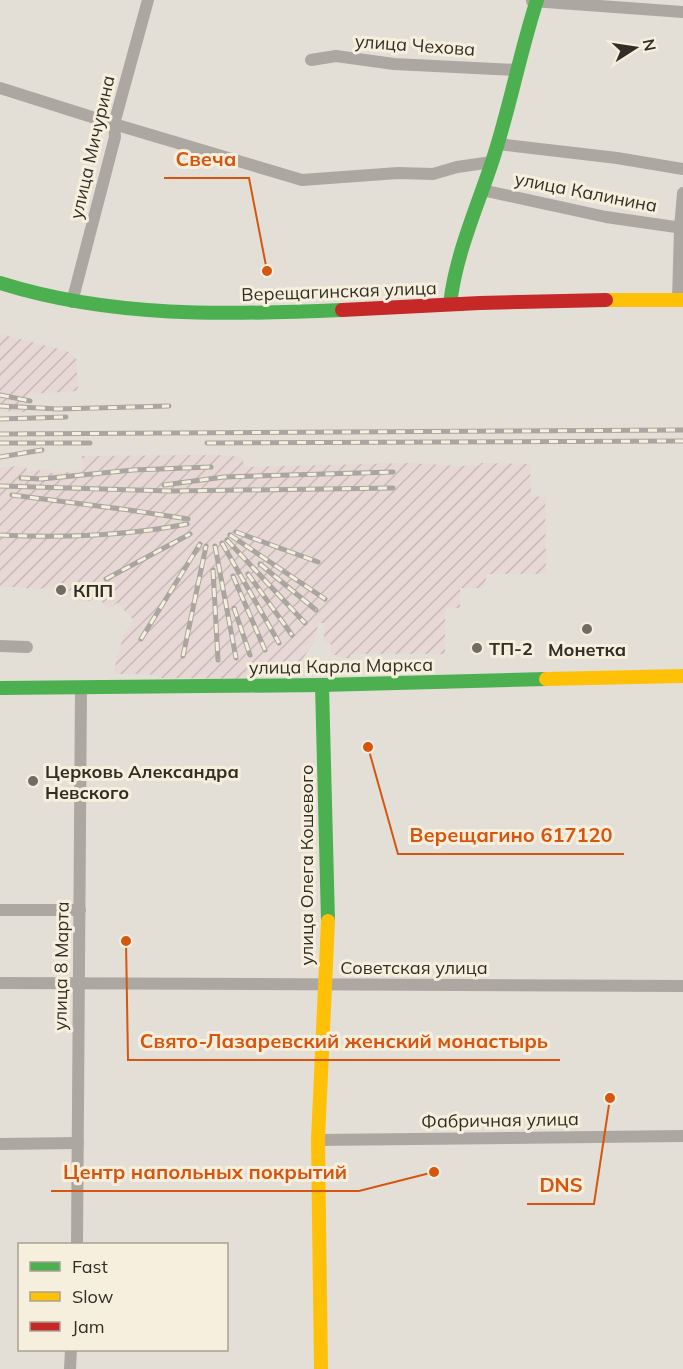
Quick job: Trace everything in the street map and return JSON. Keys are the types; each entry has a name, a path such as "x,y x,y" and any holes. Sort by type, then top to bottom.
{"main road":[{"path":"450,304 455,270 498,144 534,1"},
{"name":"Верещагинская улица","path":"0,284 72,302 140,311 218,313 323,312 533,300 681,300"},
{"name":"улица Карла Маркса","path":"0,688 322,685 683,676"},
{"name":"улица Олега Кошевого","path":"321,1369 318,1140 328,930 322,685"}],"street":[{"name":"улица Мичурина","path":"72,302 115,137 114,124 148,0"},
{"path":"534,1 683,12"},
{"name":"улица Чехова","path":"311,60 336,56 394,64 516,70"},
{"path":"0,88 293,178 312,180 388,174 433,174 457,167 492,162"},
{"path":"498,144 616,158 683,169"},
{"name":"улица Калинина","path":"482,190 606,217 681,228"},
{"path":"681,300 683,193"},
{"path":"0,646 27,646"},
{"name":"улица 8 Марта","path":"77,1243 81,687"},
{"path":"0,910 80,910"},
{"name":"Советская улица","path":"0,983 683,986"},
{"name":"Фабричная улица","path":"318,1140 683,1136"},
{"path":"0,1144 78,1143"},
{"path":"69,1369 71,1351"}],"shaded area":[{"path":"0,334 67,351 76,358 78,391 28,394 26,412 0,411"},
{"path":"217,455 242,457 244,467 407,463 461,466 480,465 481,463 530,464 531,496 545,497 546,574 487,574 484,588 460,588 460,608 445,608 445,654 351,654 350,658 340,658 340,655 331,655 331,644 324,644 324,623 318,623 315,640 300,663 288,670 256,679 162,678 149,674 113,674 123,637 133,619 117,603 108,609 94,592 95,600 78,602 76,589 57,594 55,587 37,589 0,586 0,467 26,466 27,471 50,470 51,473 82,471 82,456"}],"railway":[{"path":"0,395 30,401"},
{"path":"0,406 58,409 169,406"},
{"path":"0,419 66,417"},
{"path":"0,434 683,430"},
{"path":"207,443 683,441"},
{"path":"0,443 90,443"},
{"path":"0,457 42,450"},
{"path":"21,478 41,479 133,470 211,467"},
{"path":"164,485 224,477 393,472"},
{"path":"0,486 171,491 393,488"},
{"path":"12,495 188,519"},
{"path":"0,535 94,535 187,524"},
{"path":"236,532 318,562"},
{"path":"106,579 190,534"},
{"path":"230,535 325,599"},
{"path":"227,540 305,623"},
{"path":"222,543 279,643"},
{"path":"141,639 200,544"},
{"path":"183,656 206,546"},
{"path":"215,546 236,658"},
{"path":"260,564 316,610"},
{"path":"213,570 218,660"},
{"path":"248,574 292,635"},
{"path":"233,576 265,650"},
{"path":"234,608 250,655"}],"traffic: fast":[{"path":"450,304 462,249 493,159 537,0"},
{"path":"0,283 84,303 170,312 256,313 342,310"},
{"path":"0,688 322,685 546,679"},
{"path":"322,685 328,921"}],"traffic: slow":[{"path":"606,300 683,300"},
{"path":"546,679 683,676"},
{"path":"321,1369 318,1140 328,921"}],"traffic: jam":[{"path":"342,310 606,300"}],"place":[{"name":"Свеча","path":"267,271"},
{"name":"КПП","path":"61,590"},
{"name":"Монетка","path":"587,629"},
{"name":"ТП-2","path":"477,648"},
{"name":"Верещагино 617120","path":"368,747"},
{"name":"Церковь Александра Невского","path":"33,781"},
{"name":"Свято-Лазаревский женский монастырь","path":"126,941"},
{"name":"DNS","path":"610,1098"},
{"name":"Центр напольных покрытий","path":"434,1172"}]}
